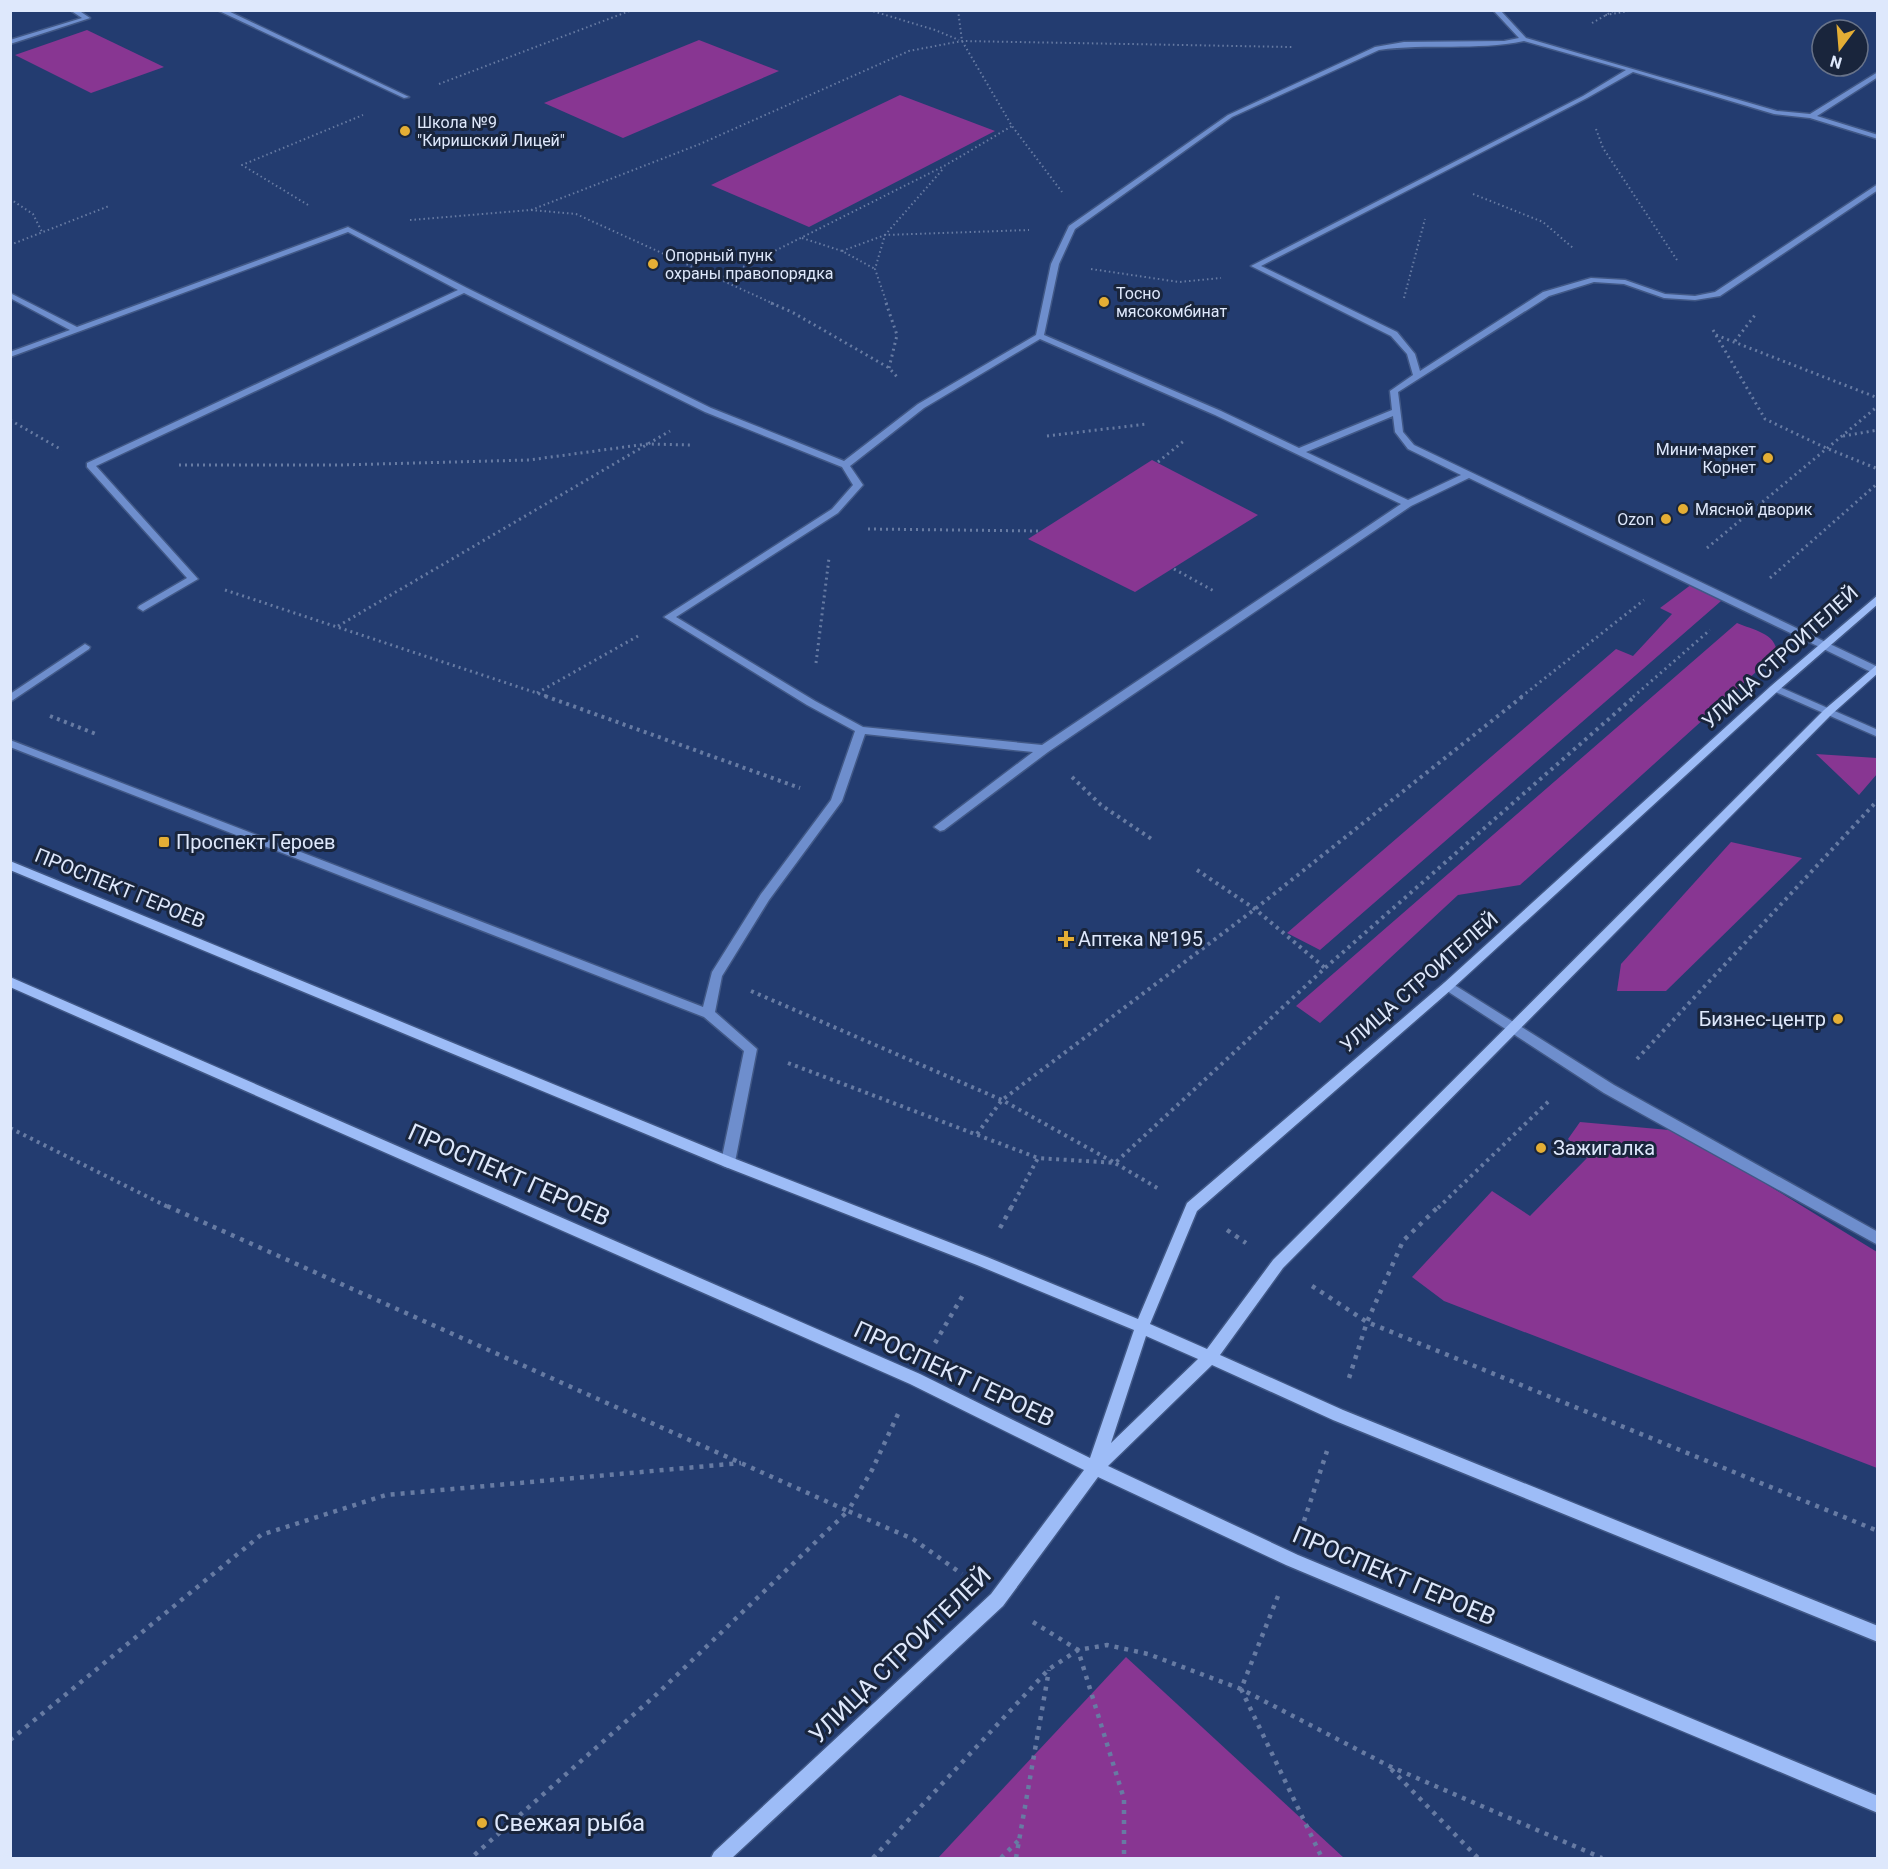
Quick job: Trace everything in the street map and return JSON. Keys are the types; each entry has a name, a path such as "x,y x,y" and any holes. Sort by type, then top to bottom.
{"main road":[{"name":"УЛИЦА СТРОИТЕЛЕЙ","path":"1095,1468 1142,1327 1192,1208 1448,986 1775,688 1878,598"},
{"name":"УЛИЦА СТРОИТЕЛЕЙ","path":"720,1858 998,1600 1095,1468 1209,1358 1278,1264 1828,712 1876,668"},
{"name":"ПРОСПЕКТ ГЕРОЕВ","path":"10,865 728,1162 982,1261 1142,1327 1338,1415 1878,1634"},
{"name":"ПРОСПЕКТ ГЕРОЕВ","path":"10,982 915,1379 1095,1468 1292,1560 1878,1805"}],"lane":[{"path":"10,42 87,18 73,10"},
{"path":"220,10 406,97"},
{"path":"1496,10 1524,39"},
{"path":"845,465 921,406 1040,336 1055,264 1072,228 1230,116 1377,48 1404,44 1504,43 1524,39 1776,113 1811,116 1878,137"},
{"path":"1255,267 1437,176 1632,70"},
{"path":"1811,116 1878,74"},
{"path":"1876,668 1411,447 1399,432 1394,391 1546,294 1594,280 1625,282 1664,296 1695,298 1717,294 1878,186"},
{"path":"10,355 348,229 464,290 708,410 845,465 858,485 835,511 669,617 811,703 861,730 1044,748"},
{"path":"1255,267 1394,334 1411,354 1417,375"},
{"path":"143,608 193,579 90,465 464,290"},
{"path":"10,295 76,330"},
{"path":"1040,336 1218,412 1408,504"},
{"path":"1297,452 1397,411"},
{"path":"940,827 1044,748 1408,504 1468,475"},
{"path":"10,699 85,647"},
{"path":"1775,688 1878,734"},
{"path":"708,1014 716,975 765,897 836,801 861,730"},
{"path":"10,743 708,1014 751,1050 728,1162"},
{"path":"1448,986 1609,1089 1878,1239"}],"path":[{"path":"869,10 935,30 962,41"},
{"path":"842,251 885,235 1072,228 1070,201 1012,126 962,41 958,10"},
{"path":"1605,10 1606,15 1634,10"},
{"path":"531,210 700,144 909,51 962,41 1294,47"},
{"path":"719,279 946,165 1012,126"},
{"path":"889,368 897,335 875,270 885,235 946,165"},
{"path":"1394,334 1437,176 1543,222 1570,243 1594,280"},
{"path":"10,199 33,214 42,232"},
{"path":"10,244 109,206"},
{"path":"348,229 419,219 531,210 576,214 792,312 889,368 921,406"},
{"path":"802,238 842,251 875,270"},
{"path":"1055,264 1179,282 1234,277 1255,267"},
{"path":"1716,334 1878,398"},
{"path":"977,1134 1002,1100 1255,909 1677,573 1878,406"},
{"path":"337,626 708,410"},
{"path":"10,420 90,465"},
{"path":"1047,436 1152,423"},
{"path":"10,427 18,426"},
{"path":"1840,436 1878,430"},
{"path":"174,465 340,465 529,460 647,444 693,445"},
{"path":"716,975 1002,1100 1115,1163 1324,968 1878,483"},
{"path":"811,703 835,511"},
{"path":"833,528 1039,531"},
{"path":"193,579 537,693 836,801"},
{"path":"537,693 669,617"},
{"path":"1044,748 1101,805 1153,840"},
{"path":"1197,870 1255,909 1324,968"},
{"path":"751,1050 1038,1158"},
{"path":"10,1128 186,1216 848,1511 657,1694 471,1858"},
{"path":"10,1740 261,1535 386,1495 742,1463"},
{"path":"873,1858 1049,1670 1078,1650 1107,1645 1148,1654 1241,1689 1389,1766 1602,1858"},
{"path":"1078,1650 1124,1799 1124,1858"},
{"path":"1016,1858 1049,1670"},
{"path":"1389,1766 1478,1858"},
{"path":"1001,1858 1020,1839"}],"shaded area":[{"path":"87,30 164,67 91,93 15,55"},
{"path":"699,40 779,71 623,138 544,103"},
{"path":"900,95 995,131 809,227 711,185"},
{"path":"1152,460 1258,515 1135,592 1028,539"},
{"path":"1696,581 1728,595 1320,950 1287,933 1616,649 1633,656 1672,614 1660,608"},
{"path":"1737,623 1768,637 1776,646 1777,653 1520,885 1458,895 1320,1023 1296,1006"},
{"path":"1816,754 1877,758 1877,774 1859,795"},
{"path":"1731,842 1802,858 1666,991 1617,991 1621,964"},
{"path":"1580,1122 1680,1131 1877,1252 1877,1468 1444,1301 1412,1277 1492,1191 1530,1216 1587,1158 1568,1139"},
{"path":"1126,1657 1344,1858 938,1858"}],"place":[{"name":"Школа №9 \"Киришский Лицей\"","path":"405,131"},
{"name":"Опорный пунк охраны правопорядка","path":"653,264"},
{"name":"Тосно мясокомбинат","path":"1104,302"},
{"name":"Мини-маркет Корнет","path":"1768,458"},
{"name":"Мясной дворик","path":"1683,509"},
{"name":"Ozon","path":"1666,519"},
{"name":"Проспект Героев","path":"164,842"},
{"name":"Аптека №195","path":"1066,939"},
{"name":"Бизнес-центр","path":"1838,1019"},
{"name":"Зажигалка","path":"1541,1148"},
{"name":"Свежая рыба","path":"482,1823"}]}
